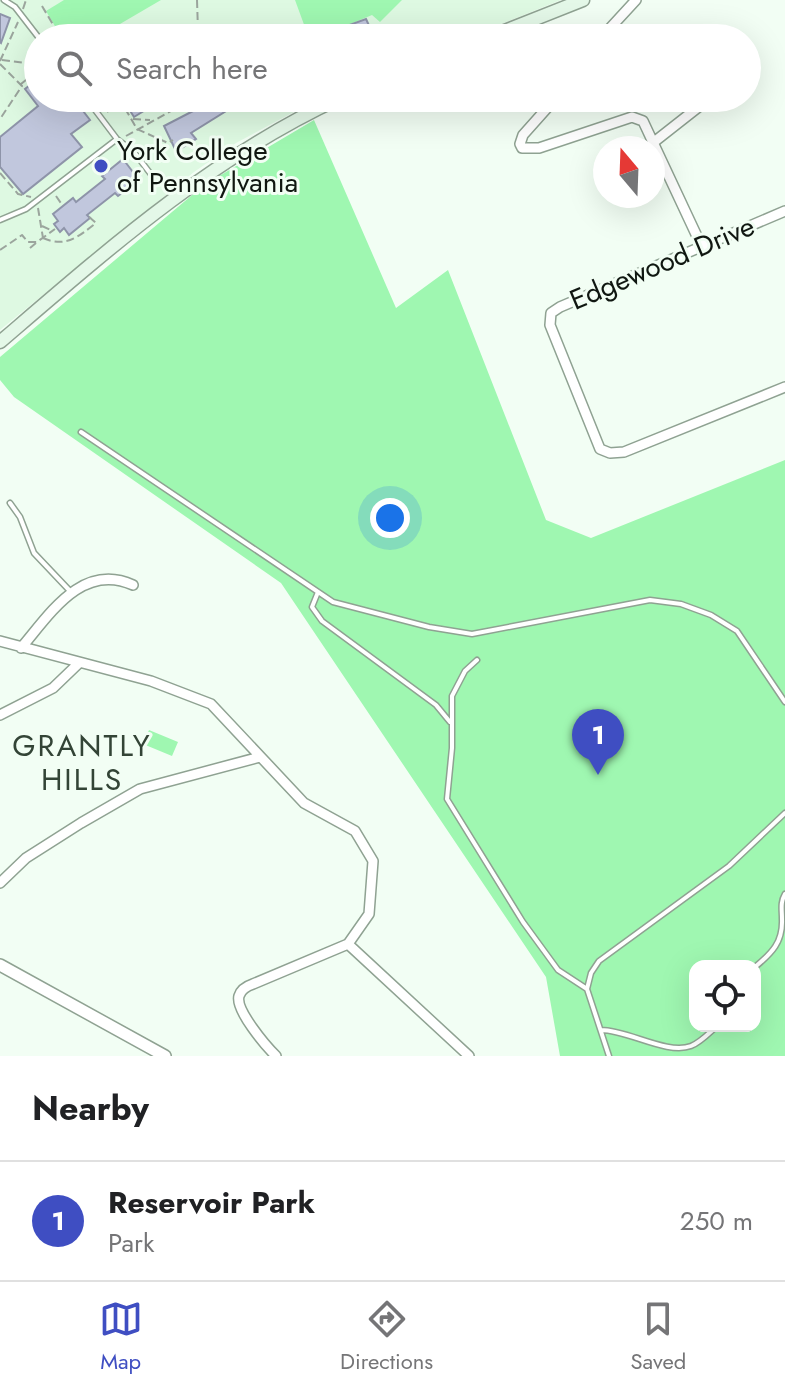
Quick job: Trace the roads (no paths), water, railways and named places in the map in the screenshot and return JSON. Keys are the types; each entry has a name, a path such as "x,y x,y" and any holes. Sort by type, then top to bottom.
{"main road":[{"path":"522,24 583,0"},
{"path":"2,337 224,161 313,112"}],"street":[{"path":"614,24 636,0"},
{"path":"544,112 523,135 520,144 526,149 539,148 632,117 643,121 651,136"},
{"path":"662,136 692,112"},
{"path":"665,166 702,247"},
{"name":"Edgewood Drive","path":"785,211 560,307 551,313 550,325 600,449 610,453 624,452 785,387"},
{"path":"21,648 70,591 102,578 123,580 133,585"},
{"path":"0,641 151,681 211,704 304,803 355,831 373,861 369,914 348,944 245,988 238,999 260,1039 276,1056"},
{"path":"0,715 53,688 79,663"},
{"path":"0,883 26,858 140,789 260,757"},
{"path":"348,944 469,1056"},
{"path":"0,965 165,1056"}],"lane":[{"path":"4,0 28,24"},
{"path":"97,112 153,177"},
{"path":"0,220 26,209 117,139"},
{"path":"81,432 333,602 429,627 472,634 650,600 681,604 711,615 737,631 785,702"},
{"path":"10,503 20,517 34,553 70,591"},
{"path":"318,592 312,607 322,621 436,705 451,724"},
{"path":"477,660 465,671 452,696 452,748 447,787 451,808 523,922 558,970 587,989"},
{"path":"609,1056 587,989 591,973 599,961 729,866 785,813"},
{"path":"761,962 773,952 779,941 780,909 785,894"},
{"path":"600,1030 614,1030 665,1046 683,1048 710,1032"}],"place":[{"name":"York College of Pennsylvania","path":"101,166"},
{"name":"Reservoir Park","path":"598,775"}],"district":[{"name":"GRANTLY HILLS","path":"82,762"}]}
